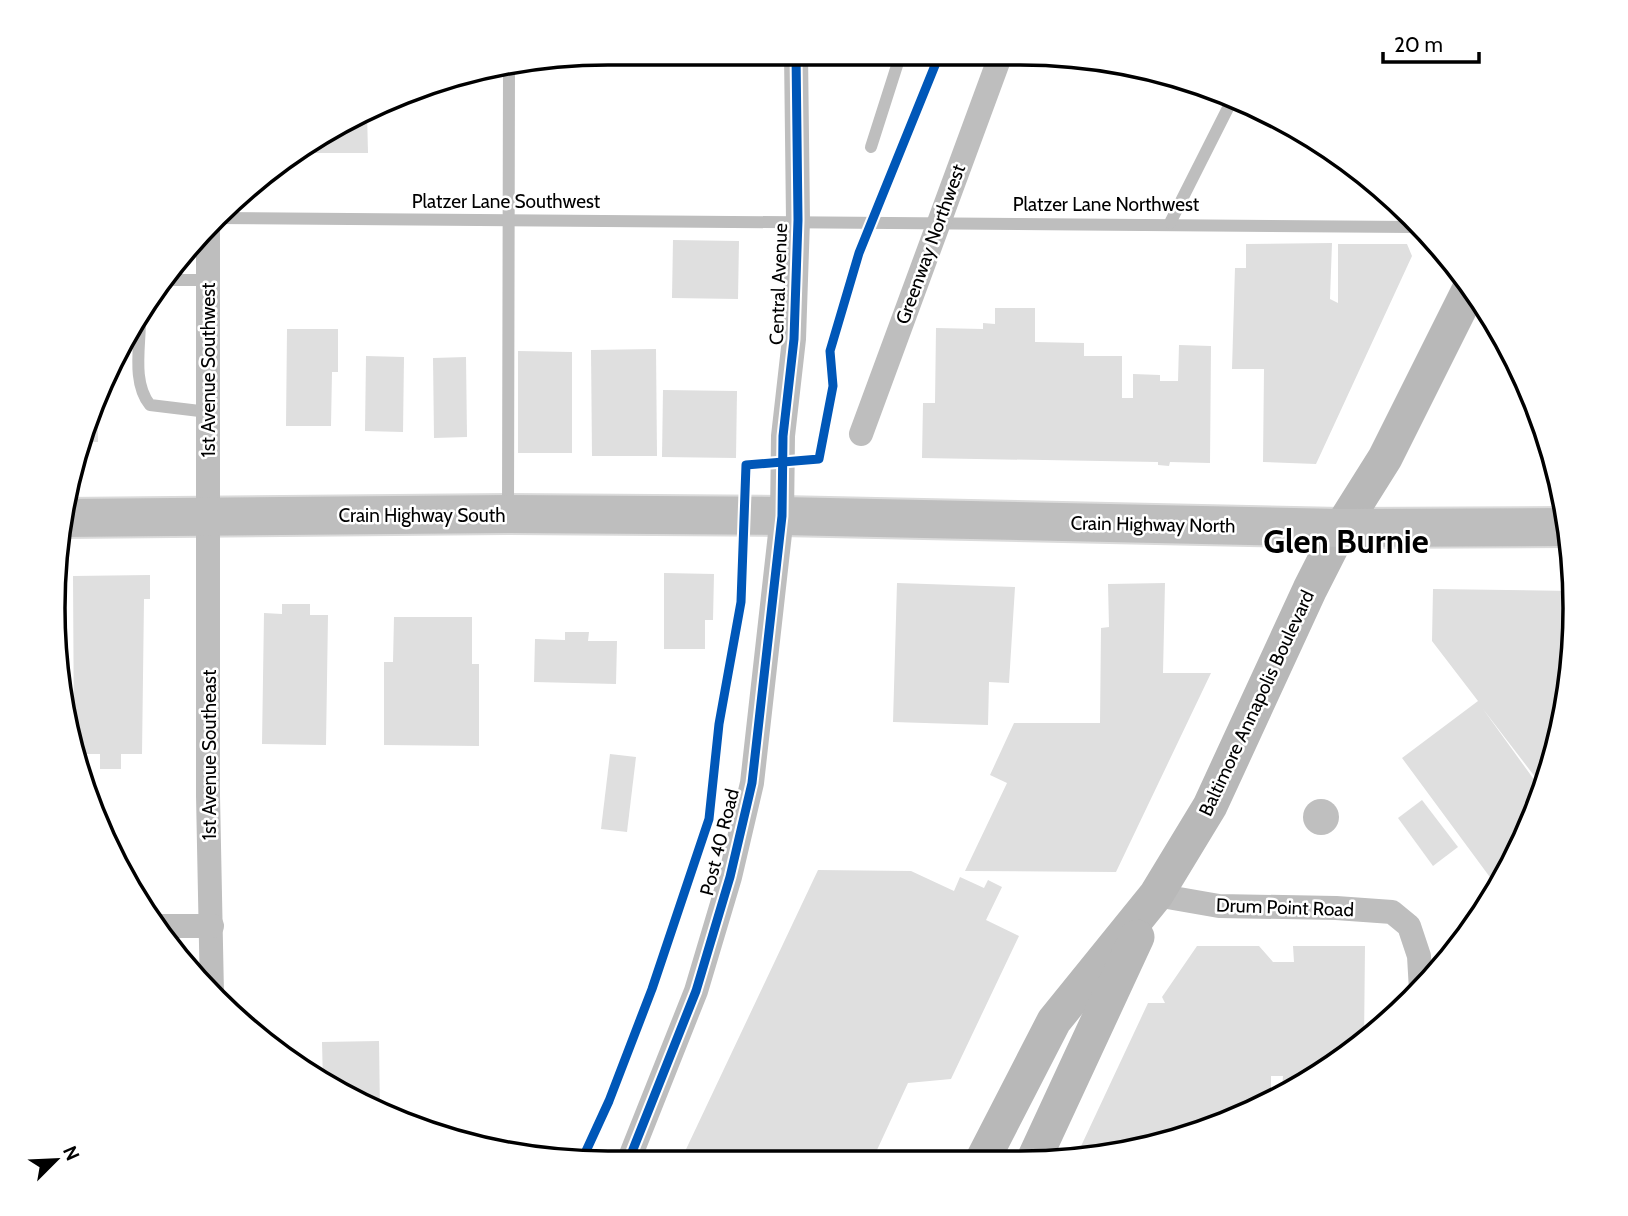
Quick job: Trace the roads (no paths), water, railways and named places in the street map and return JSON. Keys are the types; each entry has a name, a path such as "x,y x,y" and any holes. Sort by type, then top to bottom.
{"main road":[{"name":"Baltimore Annapolis Boulevard","path":"1038,1150 1096,1032 1156,895 1210,806 1310,589 1341,528 1385,458 1465,297"},
{"name":"Crain Highway South","path":"72,517 508,514 782,516"},
{"name":"Crain Highway North","path":"782,516 1341,528 1557,527"},
{"name":"Baltimore Annapolis Boulevard","path":"987,1151 1054,1021 1156,895"}],"street":[{"name":"Central Avenue","path":"782,516 782,456 794,339 798,220 796,65"},
{"name":"Greenway Northwest","path":"861,434 997,65"},
{"name":"1st Avenue Southwest","path":"208,241 208,516"},
{"name":"1st Avenue Southeast","path":"208,516 208,796 212,979"},
{"name":"Post 40 Road","path":"632,1151 696,991 730,877 752,783 782,516"},
{"name":"Drum Point Road","path":"1156,895 1219,906 1392,912 1409,926 1419,956 1420,975"},
{"path":"168,926 212,926"}],"lane":[{"path":"871,147 897,65"},
{"path":"508,514 509,74"},
{"path":"1170,223 1229,106"},
{"name":"Platzer Lane Southwest","path":"230,218 798,220"},
{"name":"Platzer Lane Northwest","path":"798,220 1407,227"},
{"path":"175,280 208,280"},
{"path":"140,333 139,385 143,397 150,405 208,412"}],"district":[{"name":"Glen Burnie","path":"1346,541"}]}
